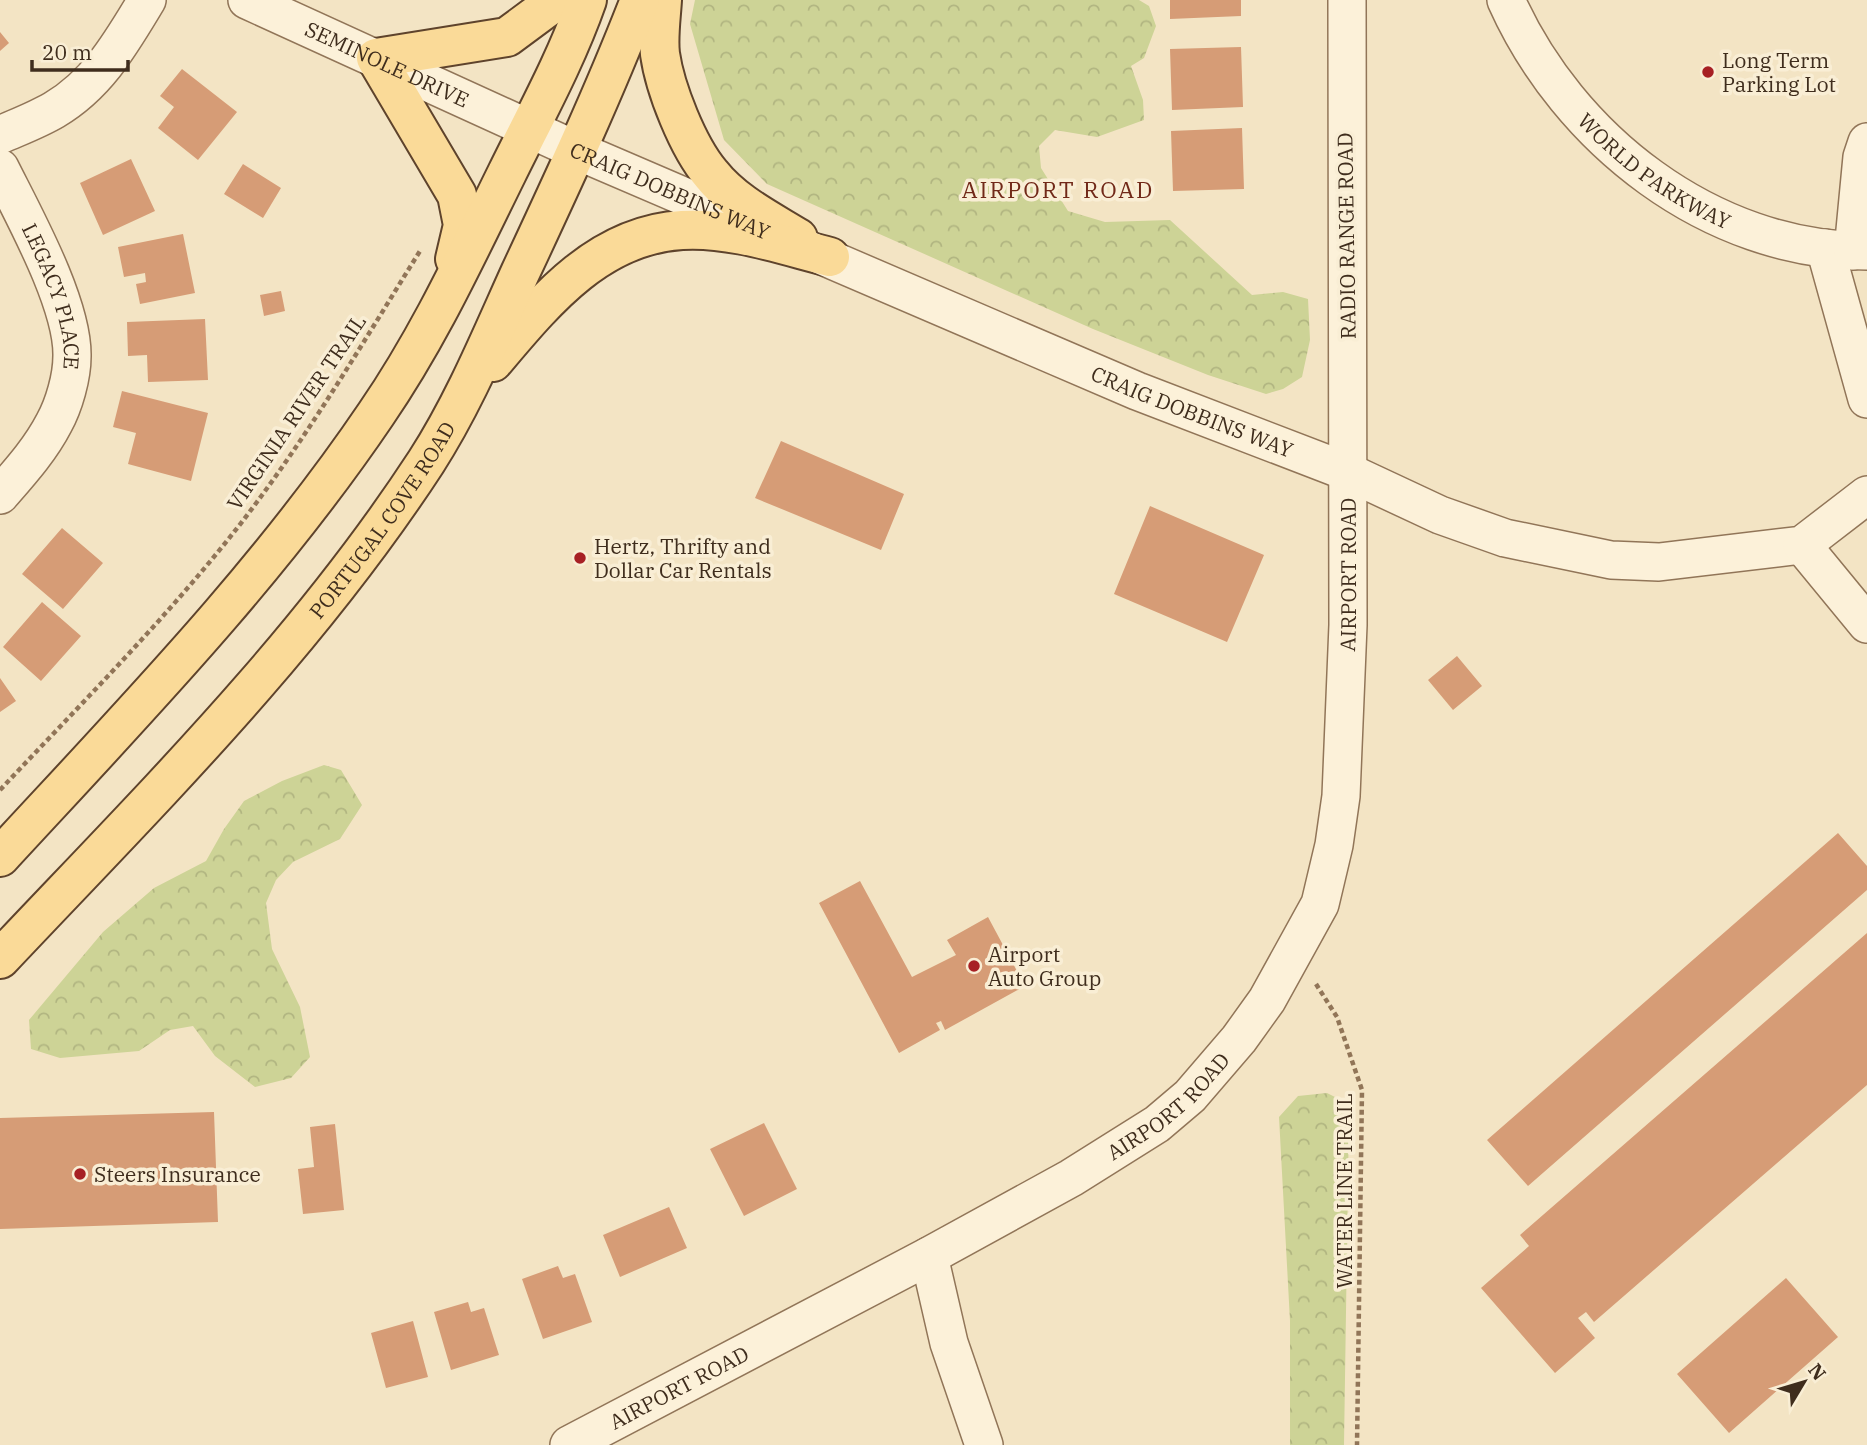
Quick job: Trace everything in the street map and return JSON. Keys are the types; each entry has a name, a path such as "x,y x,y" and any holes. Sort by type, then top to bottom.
{"main road":[{"path":"447,299 463,225 457,195 376,58 507,37 557,0"},
{"path":"0,857 138,708 275,552 377,413 447,299 530,128 587,0"},
{"name":"PORTUGAL COVE ROAD","path":"0,959 234,710 294,642 335,592 427,461 461,401 578,151 640,0"},
{"path":"662,0 660,54 668,85 687,134 710,174 743,205 830,257"},
{"path":"461,401 549,295 588,264 618,247 681,230 738,234 830,257"}],"street":[{"path":"0,135 54,110 88,85 114,54 147,0"},
{"name":"SEMINOLE DRIVE","path":"247,0 530,128"},
{"name":"RADIO RANGE ROAD","path":"1347,0 1348,472"},
{"name":"WORLD PARKWAY","path":"1506,0 1553,83 1613,148 1635,167 1684,199 1729,222 1849,250"},
{"name":"CRAIG DOBBINS WAY","path":"530,128 1137,391 1348,472 1440,515 1505,538 1598,558 1659,562 1802,545"},
{"path":"1867,142 1862,157 1849,250 1867,399"},
{"name":"LEGACY PLACE","path":"0,168 63,305 72,356 67,387 55,421 28,463 0,495"},
{"name":"AIRPORT ROAD","path":"569,1445 929,1256 1071,1178 1157,1124 1190,1096 1239,1039 1267,1000 1320,904 1334,845 1341,796 1348,625 1348,472"},
{"path":"1867,495 1802,545 1819,570 1867,624"},
{"path":"929,1256 950,1343 984,1445"}],"path":[{"name":"VIRGINIA RIVER TRAIL","path":"0,790 156,624 223,547 307,430 422,248"},
{"name":"WATER LINE TRAIL","path":"1291,956 1317,984 1337,1017 1362,1090 1357,1445"}],"green space":[{"path":"695,0 1139,0 1149,6 1156,26 1144,58 1131,66 1143,100 1144,120 1097,137 1055,130 1039,146 1041,168 1068,211 1105,222 1170,220 1252,295 1283,292 1308,299 1310,340 1302,377 1283,389 1266,394 1208,375 1093,329 767,184 724,140 690,24"},
{"path":"324,765 341,770 362,805 340,839 293,862 276,880 266,903 272,949 300,1007 310,1057 291,1078 255,1087 215,1056 193,1026 170,1030 139,1051 60,1058 31,1049 29,1020 103,932 154,888 206,861 244,801 282,781"},
{"path":"1327,1093 1347,1103 1349,1113 1344,1445 1290,1445 1290,1321 1279,1117 1298,1096"}],"building":[{"path":"1170,0 1241,0 1241,16 1170,19"},
{"path":"0,32 9,43 0,51"},
{"path":"1241,47 1243,107 1172,110 1170,49"},
{"path":"182,69 237,112 198,160 158,128 174,107 160,96"},
{"path":"1242,128 1244,189 1173,191 1171,131"},
{"path":"131,159 155,211 103,235 80,183"},
{"path":"243,164 281,188 263,218 224,194"},
{"path":"183,234 195,293 140,304 136,284 146,282 145,273 124,277 118,247"},
{"path":"281,291 285,311 264,316 260,295"},
{"path":"205,319 208,380 148,382 147,355 128,356 127,322"},
{"path":"122,391 208,413 191,481 128,464 136,433 113,427"},
{"path":"781,441 904,494 881,550 755,498"},
{"path":"1150,506 1264,555 1227,642 1114,594"},
{"path":"62,528 103,563 63,609 22,574"},
{"path":"42,602 81,636 41,681 3,647"},
{"path":"1457,656 1482,686 1453,710 1428,680"},
{"path":"0,678 16,701 0,712"},
{"path":"1838,833 1867,866 1867,890 1528,1186 1487,1140"},
{"name":"Airport Auto Group","path":"860,881 912,977 956,955 947,940 988,917 1025,986 945,1030 941,1021 936,1023 940,1030 899,1053 819,903"},
{"path":"1867,933 1867,1085 1594,1322 1586,1312 1578,1318 1595,1338 1555,1373 1481,1288 1529,1246 1520,1235"},
{"path":"214,1112 218,1222 0,1229 0,1118"},
{"path":"764,1123 797,1189 744,1216 710,1149"},
{"path":"335,1124 344,1210 303,1214 298,1169 314,1167 310,1127"},
{"path":"669,1207 687,1248 620,1277 603,1235"},
{"path":"558,1266 563,1278 575,1274 592,1322 543,1339 522,1279"},
{"path":"1786,1278 1838,1337 1729,1433 1677,1374"},
{"path":"468,1302 471,1312 484,1308 499,1355 451,1370 434,1312"},
{"path":"413,1321 428,1377 386,1388 371,1333"}],"place":[{"name":"Long Term Parking Lot","path":"1708,72"},
{"name":"Hertz, Thrifty and Dollar Car Rentals","path":"580,558"},
{"name":"Airport Auto Group","path":"974,966"},
{"name":"Steers Insurance","path":"80,1174"}],"district":[{"name":"AIRPORT ROAD","path":"1058,189"}]}
